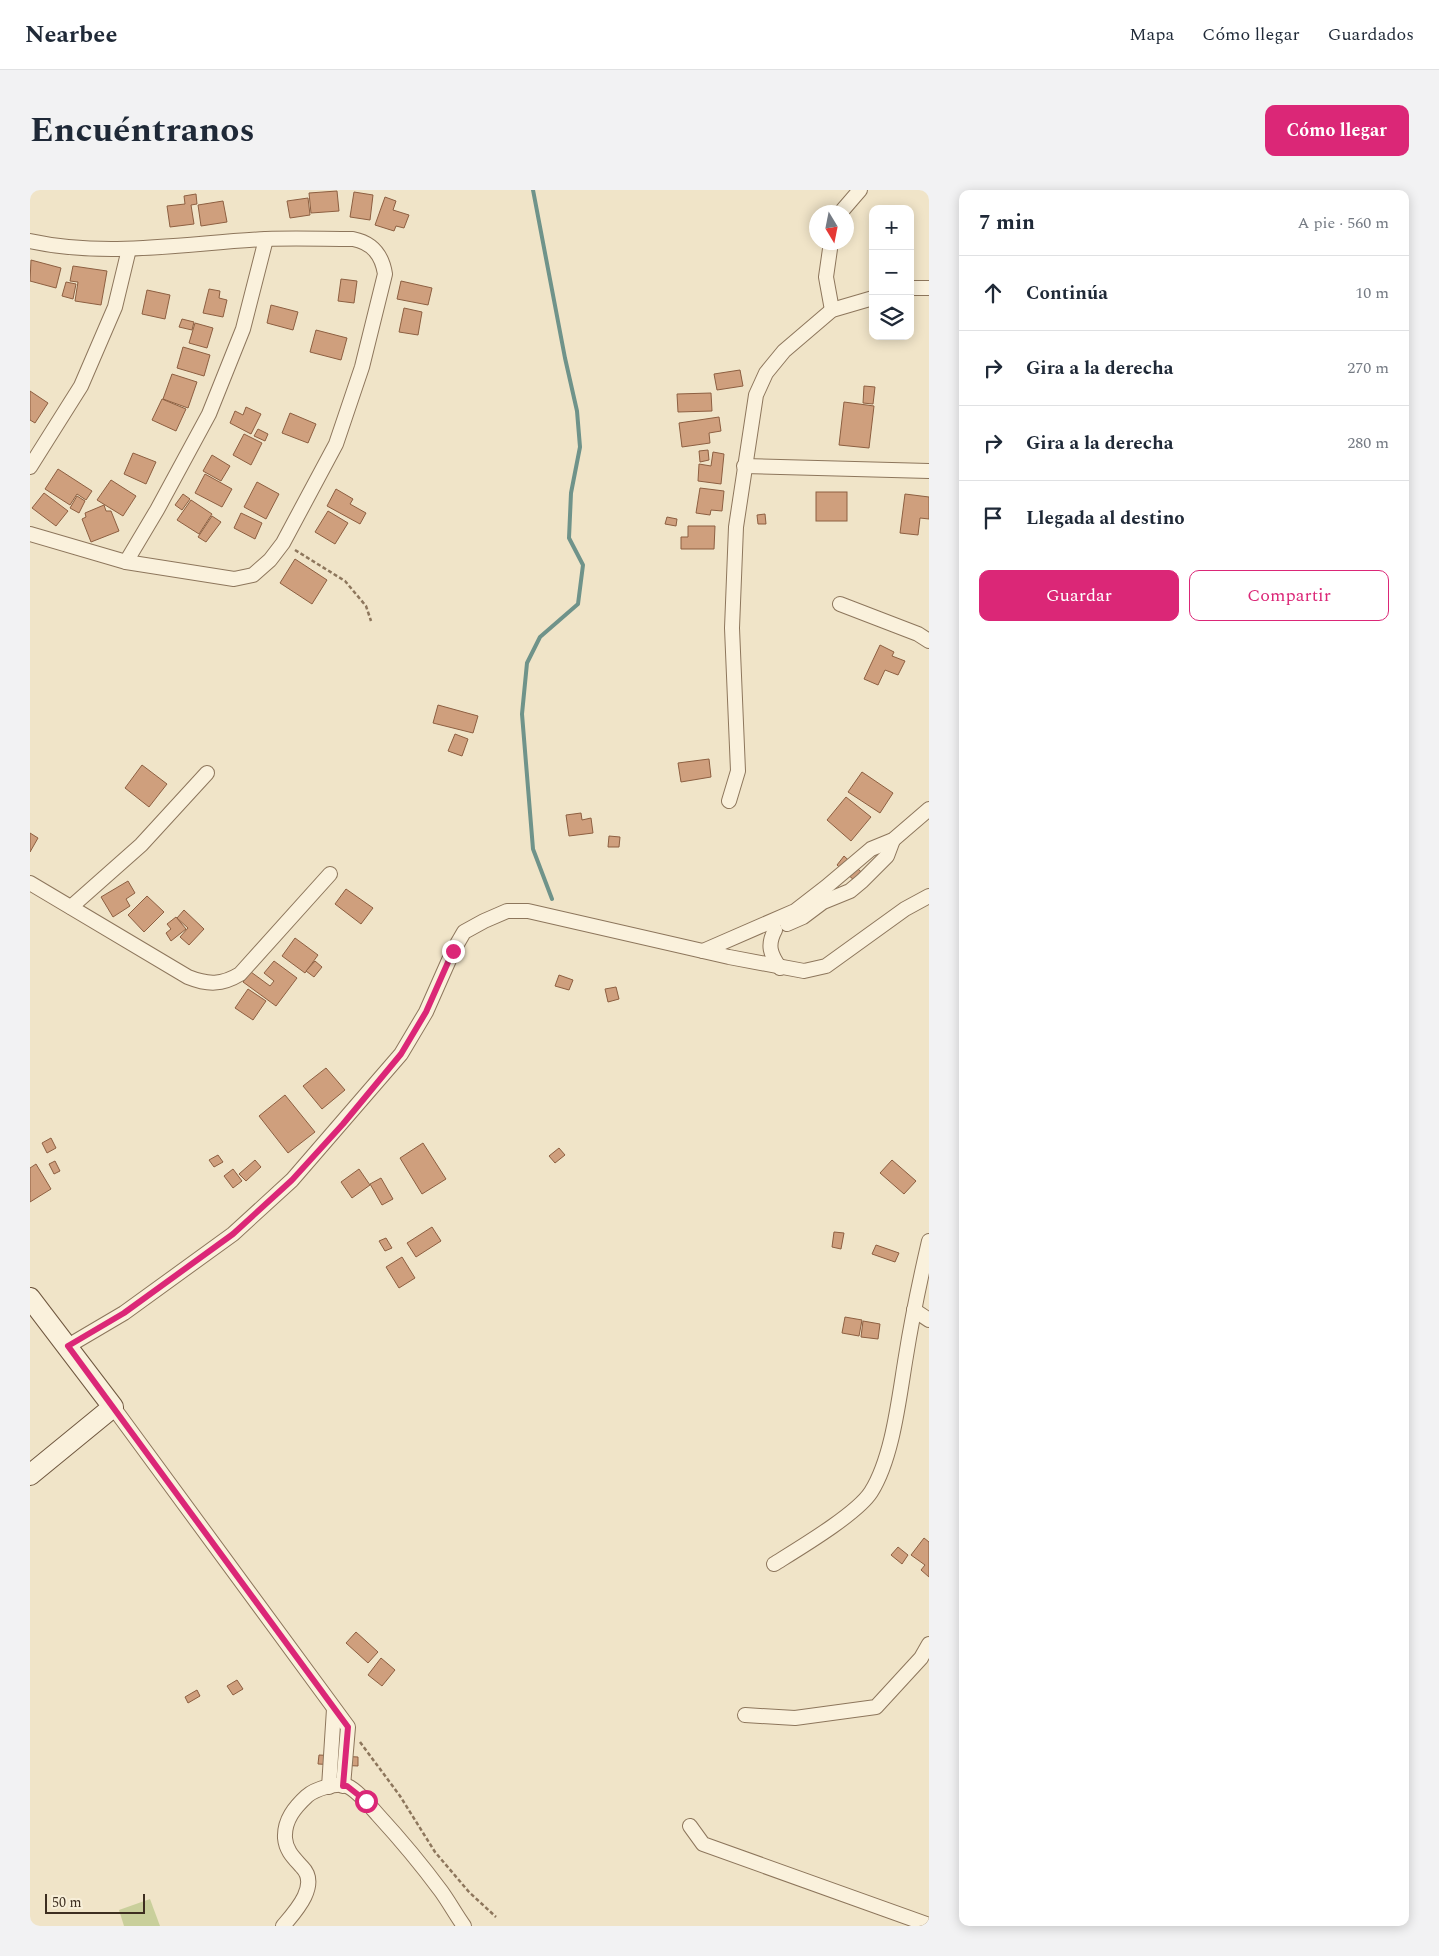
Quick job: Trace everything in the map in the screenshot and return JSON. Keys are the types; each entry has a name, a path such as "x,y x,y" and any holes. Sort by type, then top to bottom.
{"street":[{"path":"847,205 860,190"},
{"path":"126,562 158,510 209,414 243,329 266,239"},
{"path":"30,241 77,248 129,250 266,239 353,239 363,241 372,246 379,254 385,274 362,367 336,444 283,543 270,560 253,575 234,579 126,562 30,534"},
{"path":"30,468 81,386 115,307 129,250"},
{"path":"830,250 826,277 832,310"},
{"path":"914,288 929,288"},
{"path":"729,801 738,771 732,628 736,528 756,395 766,373 784,351 832,310 869,299"},
{"path":"744,466 929,471"},
{"path":"840,604 918,634 929,641"},
{"path":"71,907 140,845 207,773"},
{"path":"703,951 795,911 841,875 871,848 893,840 929,808"},
{"path":"729,957 740,942 775,930 804,917 823,902 850,891 887,856 893,840"},
{"path":"30,883 188,977 201,982 215,984 228,981 240,974 330,874"},
{"path":"68,1346 124,1313 233,1234 292,1180 343,1124 401,1054 426,1012 453,951 464,932 484,921 507,911 528,910 729,957 804,971 826,966 905,909 929,896"},
{"path":"775,930 770,940 770,950 772,958 780,968"},
{"path":"774,1564 807,1544 854,1510 871,1493 885,1463 929,1241"},
{"path":"30,1298 68,1346 348,1727 336,1786"},
{"path":"914,1310 929,1320"},
{"path":"30,1475 113,1407"},
{"path":"745,1715 795,1718 876,1707 921,1658 929,1644"},
{"path":"334,1708 336,1786"},
{"path":"283,1926 299,1907 308,1888 307,1876 303,1868 291,1857 285,1838 288,1820 294,1808 311,1792 336,1786 347,1786 366,1801 408,1848 442,1892 463,1926"},
{"path":"690,1826 703,1844 929,1925"}],"path":[{"path":"283,543 345,581 366,606 371,621"},
{"path":"348,1727 400,1796 435,1852 469,1892 496,1917"}],"green space":[{"path":"150,1899 160,1926 124,1926 119,1910"}],"building":[{"path":"337,191 339,211 311,213 309,193"},
{"path":"354,192 373,195 370,220 350,217"},
{"path":"196,194 197,204 191,205 194,224 170,227 167,206 185,204 184,196"},
{"path":"385,197 396,201 393,210 409,215 404,228 396,226 394,231 375,225"},
{"path":"308,198 310,215 290,218 287,201"},
{"path":"223,201 227,222 201,226 198,205"},
{"path":"31,260 61,268 56,288 30,281"},
{"path":"73,266 107,271 101,305 75,301 78,282 70,281"},
{"path":"341,279 357,281 354,303 338,301"},
{"path":"401,281 432,288 428,305 397,299"},
{"path":"66,282 76,284 73,299 62,296"},
{"path":"209,289 220,291 219,298 227,300 223,317 203,313"},
{"path":"147,290 170,295 165,319 142,314"},
{"path":"271,305 298,312 293,330 267,323"},
{"path":"404,308 422,312 418,335 399,332"},
{"path":"182,319 194,322 192,330 179,327"},
{"path":"195,323 213,328 207,348 189,343"},
{"path":"316,330 347,338 341,360 310,352"},
{"path":"183,347 210,355 204,376 177,368"},
{"path":"740,370 743,386 717,390 714,374"},
{"path":"172,374 197,382 188,408 163,399"},
{"path":"864,386 875,387 873,404 863,403"},
{"path":"30,391 48,403 35,423 30,420"},
{"path":"711,393 712,411 678,412 677,394"},
{"path":"162,399 186,409 176,431 152,420"},
{"path":"844,402 874,406 869,448 839,445"},
{"path":"246,407 261,414 251,434 230,423 235,411 243,415"},
{"path":"290,413 316,424 308,443 282,433"},
{"path":"719,417 721,431 709,433 710,443 682,447 679,423"},
{"path":"258,429 268,434 265,441 254,436"},
{"path":"244,434 262,443 251,465 233,455"},
{"path":"708,450 709,460 700,462 699,451"},
{"path":"713,452 724,454 721,484 698,481 699,464 711,466"},
{"path":"133,453 156,462 146,484 124,474"},
{"path":"212,455 230,466 221,481 203,471"},
{"path":"58,469 92,491 86,500 77,494 70,505 45,489"},
{"path":"205,474 232,489 222,507 195,493"},
{"path":"111,480 136,496 123,516 97,500"},
{"path":"257,482 279,494 266,519 244,507"},
{"path":"700,488 724,491 722,511 711,510 710,515 696,513"},
{"path":"336,489 353,499 350,504 366,513 360,524 327,506"},
{"path":"816,492 847,492 847,521 816,521"},
{"path":"44,493 68,511 56,526 32,508"},
{"path":"183,494 190,499 182,510 175,505"},
{"path":"905,494 929,497 929,519 920,518 918,535 900,533"},
{"path":"77,496 85,501 79,513 70,508"},
{"path":"191,500 212,514 199,534 177,520"},
{"path":"104,505 106,511 111,511 119,531 91,542 82,519 86,517 85,513"},
{"path":"328,511 348,523 335,544 315,532"},
{"path":"241,513 262,523 255,539 234,528"},
{"path":"765,514 766,524 758,524 757,515"},
{"path":"212,516 221,522 206,542 198,537"},
{"path":"667,517 677,519 676,526 665,524"},
{"path":"688,526 715,526 714,549 681,549 681,537 688,537"},
{"path":"295,559 327,580 312,604 280,583"},
{"path":"880,645 894,652 892,656 905,661 898,675 885,670 878,685 864,679"},
{"path":"438,705 478,716 473,733 433,723"},
{"path":"455,734 468,739 462,756 448,751"},
{"path":"709,759 711,777 681,782 678,763"},
{"path":"142,765 167,784 149,807 125,788"},
{"path":"862,772 893,793 880,813 848,792"},
{"path":"846,797 871,817 851,841 827,820"},
{"path":"581,813 582,820 591,818 593,833 569,836 566,815"},
{"path":"30,833 38,838 30,852"},
{"path":"609,836 620,837 619,847 608,847"},
{"path":"844,856 871,881 864,889 837,865"},
{"path":"128,881 135,893 126,899 130,906 113,917 101,897"},
{"path":"346,889 373,908 361,924 335,904"},
{"path":"147,896 164,912 144,932 128,915"},
{"path":"184,910 204,929 189,945 180,937 188,928 177,918"},
{"path":"176,917 186,929 171,941 166,933 171,929 167,924"},
{"path":"295,938 318,955 305,973 282,956"},
{"path":"274,961 297,978 276,1006 243,982 251,972 270,986 274,981 264,973"},
{"path":"315,961 322,967 314,977 306,971"},
{"path":"559,975 573,980 569,990 555,986"},
{"path":"616,987 619,999 608,1002 605,989"},
{"path":"248,989 266,1001 253,1020 235,1008"},
{"path":"326,1068 345,1090 322,1109 303,1086"},
{"path":"285,1095 315,1132 288,1153 259,1116"},
{"path":"51,1138 56,1148 47,1153 42,1143"},
{"path":"423,1143 446,1179 422,1194 400,1158"},
{"path":"559,1148 565,1155 555,1163 549,1156"},
{"path":"218,1155 223,1162 214,1167 209,1160"},
{"path":"255,1160 261,1167 246,1181 239,1174"},
{"path":"892,1160 916,1181 904,1194 880,1173"},
{"path":"55,1161 60,1171 54,1174 49,1164"},
{"path":"36,1164 51,1189 30,1202 30,1168"},
{"path":"233,1169 242,1181 233,1188 224,1176"},
{"path":"359,1169 370,1185 352,1198 341,1182"},
{"path":"381,1178 393,1199 382,1205 370,1184"},
{"path":"432,1227 441,1241 416,1257 407,1243"},
{"path":"834,1232 844,1233 841,1249 832,1247"},
{"path":"386,1238 392,1248 385,1251 379,1241"},
{"path":"876,1245 899,1253 895,1262 872,1254"},
{"path":"402,1257 415,1278 399,1288 386,1267"},
{"path":"845,1317 862,1320 859,1336 842,1333"},
{"path":"863,1321 880,1324 878,1339 861,1337"},
{"path":"924,1538 929,1542 929,1577 921,1570 925,1565 911,1555"},
{"path":"898,1547 908,1555 902,1564 891,1555"},
{"path":"356,1632 378,1652 368,1663 346,1643"},
{"path":"381,1658 395,1670 382,1686 368,1675"},
{"path":"237,1680 243,1689 233,1695 227,1686"},
{"path":"197,1690 200,1696 188,1703 185,1697"},
{"path":"319,1755 358,1757 358,1766 318,1764"}],"waterway":[{"path":"533,190 577,411 580,447 571,493 569,538 583,565 578,604 540,637 527,663 522,714 533,849 552,899"}],"route":[{"path":"366,1801 347,1786 343,1786 348,1727 68,1346 124,1313 233,1234 292,1180 343,1124 401,1054 426,1012 453,951"}]}
